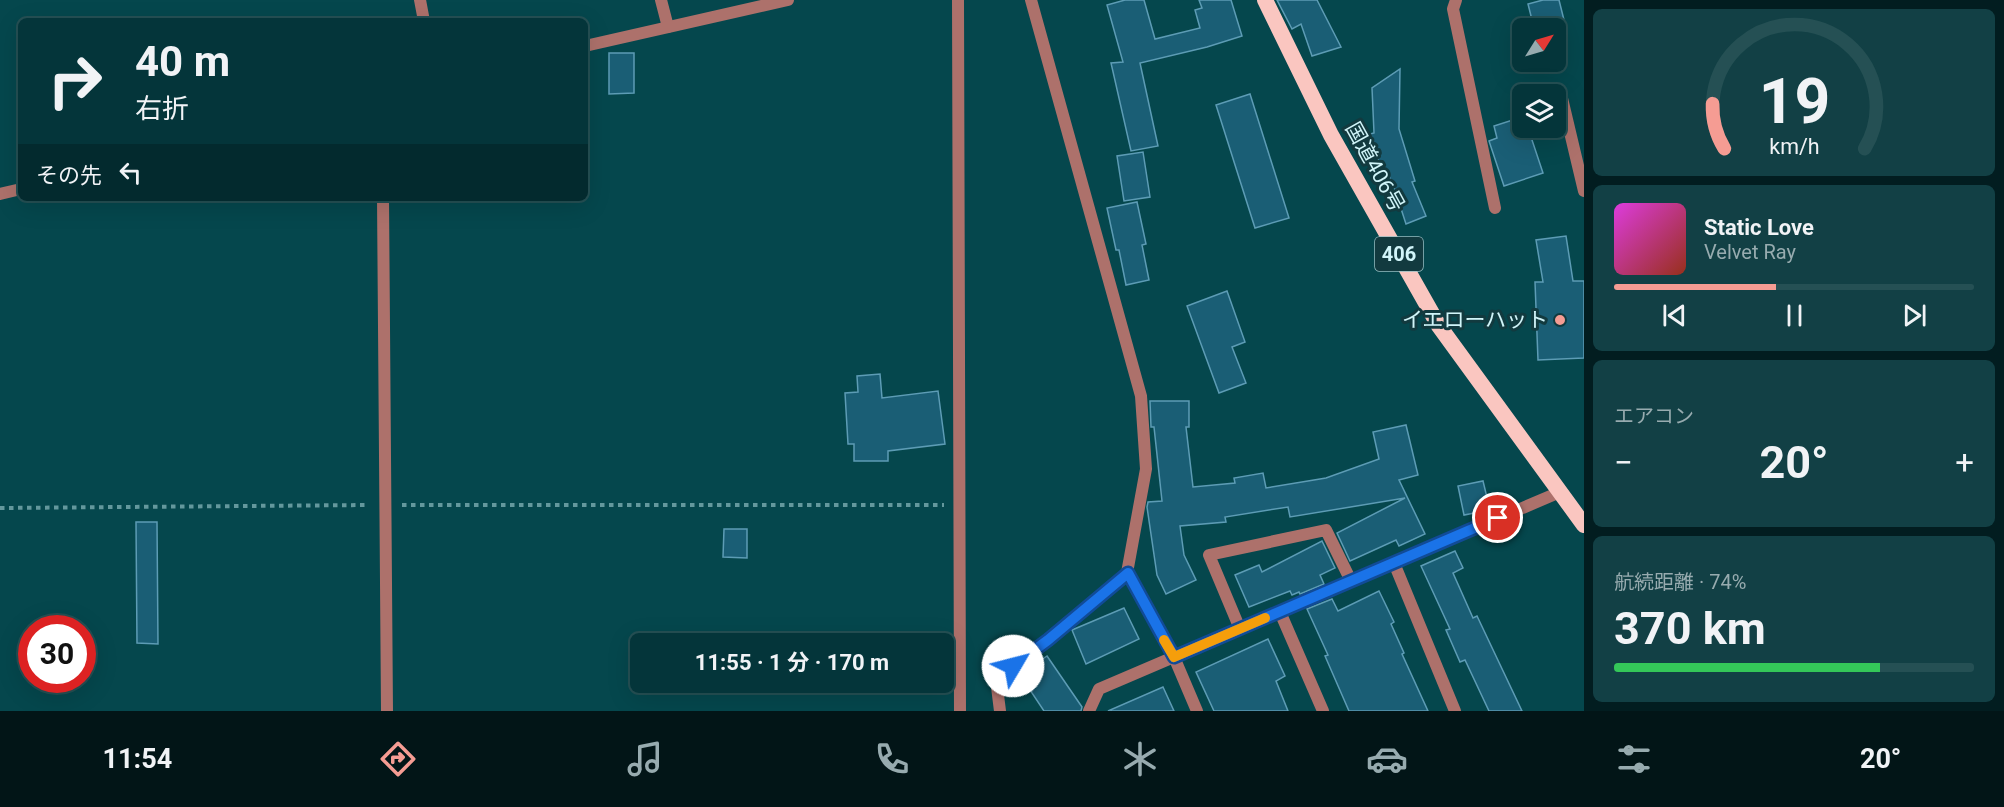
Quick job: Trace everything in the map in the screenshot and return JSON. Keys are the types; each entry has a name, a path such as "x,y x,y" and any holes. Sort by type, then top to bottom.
{"highway":[{"name":"国道406号","path":"1265,0 1331,135 1439,326 1584,525"}],"street":[{"path":"420,0 423,18"},
{"path":"661,0 668,27"},
{"path":"588,45 788,0"},
{"path":"958,0 960,711"},
{"path":"1031,0 1141,396 1146,470 1128,573 1174,657 1197,711"},
{"path":"1456,0 1453,9 1495,207"},
{"path":"1566,115 1584,191"},
{"path":"0,194 18,190"},
{"path":"383,201 387,711"},
{"path":"1089,711 1099,689 1560,492"},
{"path":"1240,629 1209,555 1326,530 1351,581"},
{"path":"1394,563 1455,711"},
{"path":"1000,711 996,679 1048,640 1128,573"},
{"path":"1280,612 1323,711"}],"path":[{"path":"0,508 386,505 960,506"}],"building":[{"path":"1125,0 1144,0 1155,39 1200,28 1195,10 1202,8 1199,0 1231,0 1242,36 1140,63 1158,146 1131,151 1111,63 1123,62 1107,5"},
{"path":"1277,0 1317,0 1341,47 1312,56 1301,24 1292,29"},
{"path":"1543,0 1559,0 1564,18 1532,18 1528,4"},
{"path":"609,53 634,53 634,93 609,94"},
{"path":"1400,69 1399,129 1415,181 1412,182 1426,216 1406,224 1386,169 1382,171 1370,134 1374,133 1372,88"},
{"path":"1250,94 1289,218 1255,228 1216,105"},
{"path":"1512,120 1512,138 1531,138 1543,173 1504,186 1489,141 1497,138 1494,126"},
{"path":"1143,152 1150,197 1124,201 1117,156"},
{"path":"1137,202 1146,244 1142,245 1149,280 1126,285 1107,208"},
{"name":"イエローハット","path":"1566,236 1573,281 1584,281 1584,358 1538,360 1535,282 1543,282 1536,240"},
{"path":"1227,291 1245,342 1232,347 1246,383 1219,393 1187,306"},
{"path":"880,374 882,398 938,391 945,444 888,451 888,461 854,461 854,444 848,444 845,393 858,392 857,376"},
{"path":"1150,401 1189,401 1189,427 1186,427 1193,487 1235,483 1234,478 1263,473 1266,488 1326,478 1379,459 1373,432 1406,425 1418,475 1399,480 1425,534 1399,546 1396,540 1350,561 1337,533 1405,498 1290,517 1288,507 1225,517 1226,522 1180,526 1184,555 1196,580 1166,594 1157,575 1147,507 1148,502 1162,501 1154,427 1151,427"},
{"path":"1483,481 1490,510 1464,515 1458,486"},
{"path":"136,522 157,522 158,644 137,643"},
{"path":"724,529 747,529 747,558 723,557"},
{"path":"1322,541 1335,568 1320,575 1324,584 1300,594 1299,592 1292,595 1290,591 1249,607 1235,575 1259,565 1262,572"},
{"path":"1455,551 1463,568 1453,573 1473,618 1477,616 1522,711 1489,711 1465,660 1460,662 1446,630 1450,629 1421,566"},
{"path":"1379,591 1394,622 1391,624 1404,653 1402,654 1428,711 1349,711 1325,656 1328,655 1307,609 1332,599 1338,611"},
{"path":"1124,608 1139,639 1086,664 1072,630"},
{"path":"1268,639 1285,676 1276,681 1288,711 1214,711 1196,672"},
{"path":"1047,656 1082,707 1081,711 1044,711 1020,675"},
{"path":"1163,687 1174,711 1108,711"}],"slow traffic":[{"path":"1164,640 1174,657 1265,618"}],"place":[{"name":"イエローハット","path":"1560,320"}],"route":[{"path":"1013,666 1128,573 1174,657 1498,518"}]}
